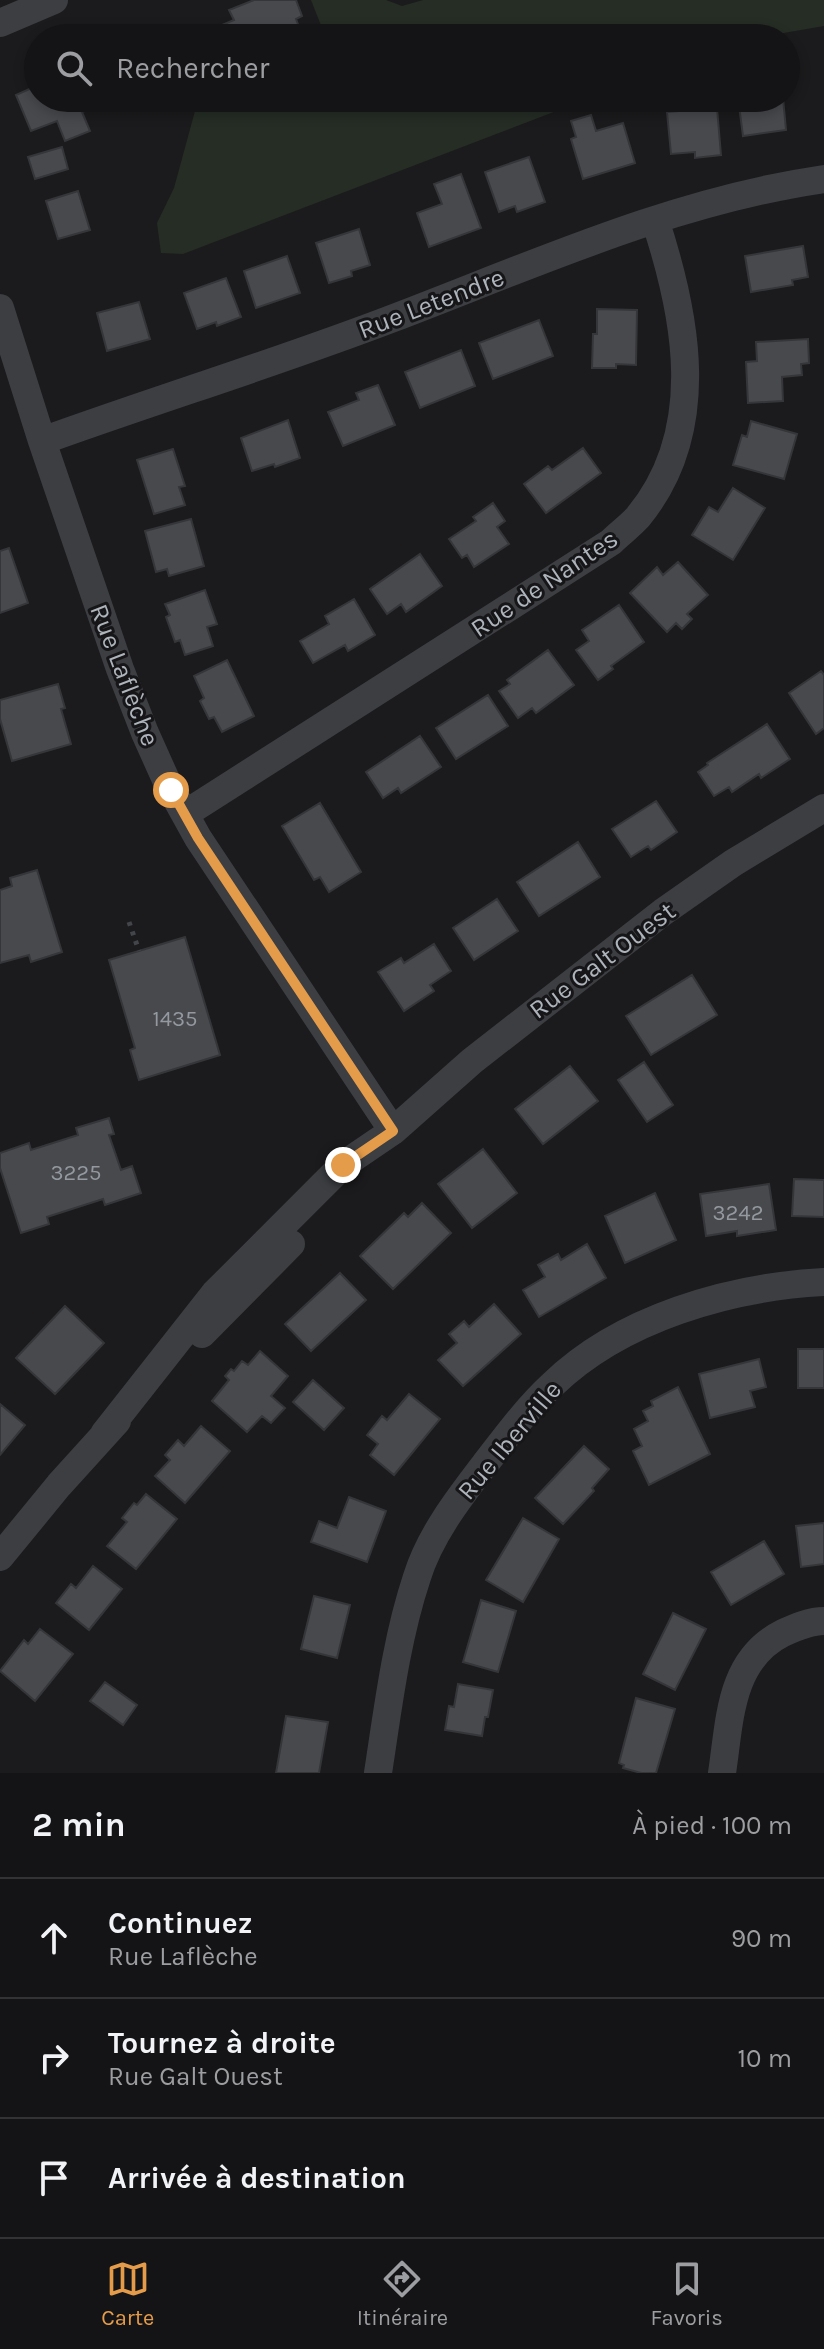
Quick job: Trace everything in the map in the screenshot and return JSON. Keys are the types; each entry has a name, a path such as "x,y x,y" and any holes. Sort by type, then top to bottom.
{"street":[{"path":"0,23 54,0"},
{"name":"Rue Letendre","path":"42,441 281,361 655,220 717,201 824,179"},
{"name":"Rue de Nantes","path":"185,814 611,542 637,518 662,480 678,439 686,402 682,325 655,220"},
{"name":"Rue Laflèche","path":"2,322 120,669 145,733 185,814 333,1044 393,1131"},
{"name":"Rue Galt Ouest","path":"0,1557 104,1434 357,1177 393,1131 472,1061 651,921 733,863 824,808"},
{"name":"Rue Iberville","path":"378,1773 396,1661 417,1575 436,1535 462,1494 514,1426 552,1384 588,1355 676,1311 731,1294 772,1286 824,1282"},
{"path":"722,1773 736,1688 754,1655 772,1639 794,1628 824,1621"}],"path":[{"path":"129,922 139,951"}],"shaded area":[{"path":"311,0 386,0 402,6 423,0 824,0 824,26 800,30 800,24 320,24"},
{"path":"195,112 553,112 183,254 161,253 157,223 174,188"}],"building":[{"path":"254,0 296,0 302,16 296,19 298,24 224,24 234,20 229,10"},
{"path":"24,91 24,112 82,112 90,131 65,141 57,121 31,131 16,95"},
{"path":"667,112 717,112 721,155 695,158 695,152 671,154"},
{"path":"740,112 784,112 786,130 743,136"},
{"path":"591,115 596,131 623,123 635,163 583,179 571,139 576,137 571,121"},
{"path":"62,147 68,169 35,179 28,157"},
{"path":"529,157 545,202 517,212 515,206 499,212 485,172"},
{"path":"461,174 481,228 429,247 417,213 442,204 434,184"},
{"path":"78,191 90,230 58,239 46,201"},
{"path":"359,229 370,265 351,271 352,276 329,283 316,243"},
{"path":"803,246 808,277 792,280 793,285 751,292 745,256"},
{"path":"287,256 300,293 256,308 244,271"},
{"path":"226,278 241,317 197,329 184,293"},
{"path":"139,302 150,339 107,351 97,313"},
{"path":"597,309 637,310 636,365 592,368"},
{"path":"539,320 553,356 493,379 479,343"},
{"path":"808,339 809,363 801,364 802,375 782,377 783,401 748,403 746,362 757,361 756,342"},
{"path":"461,350 475,386 420,408 405,372"},
{"path":"378,385 395,425 343,446 328,412 359,400 356,393"},
{"path":"288,420 300,458 252,471 241,438"},
{"path":"751,421 797,434 784,479 733,465 742,435 747,437"},
{"path":"583,448 601,473 546,513 524,484 548,466 552,470"},
{"path":"173,449 185,486 179,487 185,505 154,514 137,460"},
{"path":"733,488 765,508 733,560 692,535 709,507 718,512"},
{"path":"493,503 505,521 497,527 509,544 474,567 467,555 462,558 449,539 476,521 473,517"},
{"path":"191,519 204,566 169,576 167,569 156,572 145,531"},
{"path":"9,548 28,603 0,613 0,551"},
{"path":"420,554 442,586 406,612 401,604 387,614 370,589"},
{"path":"678,562 708,595 687,614 692,619 682,629 676,623 667,632 630,593 657,567 663,575"},
{"path":"205,590 217,624 207,627 213,646 185,655 180,640 175,642 165,604"},
{"path":"354,599 375,635 348,651 345,645 313,663 300,641 329,624 325,616"},
{"path":"619,605 644,642 611,666 613,669 598,680 576,650 589,641 582,630"},
{"path":"548,650 574,685 536,713 532,708 518,718 499,691 510,684 507,680"},
{"path":"227,660 254,716 222,732 214,717 209,719 200,701 204,698 194,676"},
{"path":"821,671 824,675 824,728 816,734 789,693"},
{"path":"58,684 71,744 12,761 0,719 0,700"},
{"path":"488,695 508,726 456,759 436,728"},
{"path":"767,724 790,759 761,778 759,774 732,792 729,787 714,796 698,772"},
{"path":"420,736 441,767 401,793 398,788 383,798 366,772"},
{"path":"656,801 677,832 651,850 648,846 631,857 612,829"},
{"path":"320,803 361,872 329,892 320,877 314,880 282,826"},
{"path":"578,842 600,877 539,916 517,882"},
{"path":"37,870 62,952 31,962 29,955 0,963 0,890 12,886 10,878"},
{"path":"497,899 518,931 474,960 453,928"},
{"path":"185,937 220,1055 139,1080 130,1050 135,1048 109,960"},
{"path":"434,944 451,971 430,985 434,991 404,1011 378,972 401,958 404,963"},
{"path":"692,975 717,1015 651,1055 626,1016"},
{"path":"644,1062 673,1105 647,1122 618,1080"},
{"path":"570,1066 598,1101 543,1144 515,1109"},
{"path":"109,1118 114,1134 109,1135 121,1170 132,1166 141,1193 105,1205 103,1199 47,1217 49,1224 21,1233 0,1168 0,1153 29,1143 31,1150 78,1135 76,1128"},
{"path":"483,1149 517,1193 472,1228 438,1184"},
{"path":"794,1179 824,1180 824,1217 792,1216"},
{"path":"769,1184 776,1230 737,1236 737,1231 706,1236 700,1194"},
{"path":"655,1193 676,1240 625,1263 605,1216"},
{"path":"422,1203 451,1233 393,1289 360,1256 404,1213 408,1217"},
{"path":"587,1244 606,1278 539,1317 523,1290 545,1277 538,1265 558,1254 561,1260"},
{"path":"340,1273 366,1300 311,1351 285,1324"},
{"path":"494,1304 521,1334 463,1386 438,1360 457,1343 449,1334 464,1321 469,1327"},
{"path":"65,1306 104,1343 55,1394 16,1358"},
{"path":"798,1349 824,1349 824,1388 798,1388"},
{"path":"260,1351 288,1376 271,1396 285,1408 271,1423 262,1416 247,1432 212,1401 229,1380 225,1376 231,1369 234,1371 242,1361 248,1365"},
{"path":"759,1359 766,1387 750,1391 755,1407 710,1418 699,1374"},
{"path":"313,1380 344,1408 324,1430 293,1402"},
{"path":"678,1387 710,1454 649,1485 633,1451 642,1446 634,1429 648,1421 643,1411 653,1406 651,1401"},
{"path":"409,1394 440,1419 394,1475 370,1455 378,1444 367,1435 382,1416 387,1420"},
{"path":"0,1404 25,1425 0,1455"},
{"path":"201,1426 230,1451 185,1503 155,1476 170,1460 165,1455 178,1440 184,1446"},
{"path":"584,1446 609,1469 592,1488 594,1491 563,1524 535,1498"},
{"path":"146,1494 177,1519 136,1569 107,1546 127,1522 122,1518"},
{"path":"349,1497 386,1511 367,1562 311,1542 319,1521 337,1528"},
{"path":"523,1518 559,1539 523,1602 486,1580"},
{"path":"824,1523 824,1564 801,1567 796,1526"},
{"path":"764,1541 784,1574 731,1605 711,1572"},
{"path":"93,1566 122,1589 89,1630 56,1603 71,1584 76,1588"},
{"path":"314,1596 350,1605 337,1658 301,1649"},
{"path":"481,1600 516,1611 498,1672 463,1662"},
{"path":"673,1613 706,1629 675,1690 643,1674"},
{"path":"40,1629 73,1654 35,1701 0,1671 24,1640 28,1644"},
{"path":"105,1682 137,1705 123,1725 90,1701"},
{"path":"458,1684 493,1690 482,1736 445,1730 449,1706 454,1707"},
{"path":"636,1698 675,1709 656,1773 641,1773 623,1768 624,1765 619,1763"},
{"path":"286,1716 328,1722 319,1773 276,1773"}],"route":[{"path":"171,790 198,838 393,1131 343,1165"}]}
